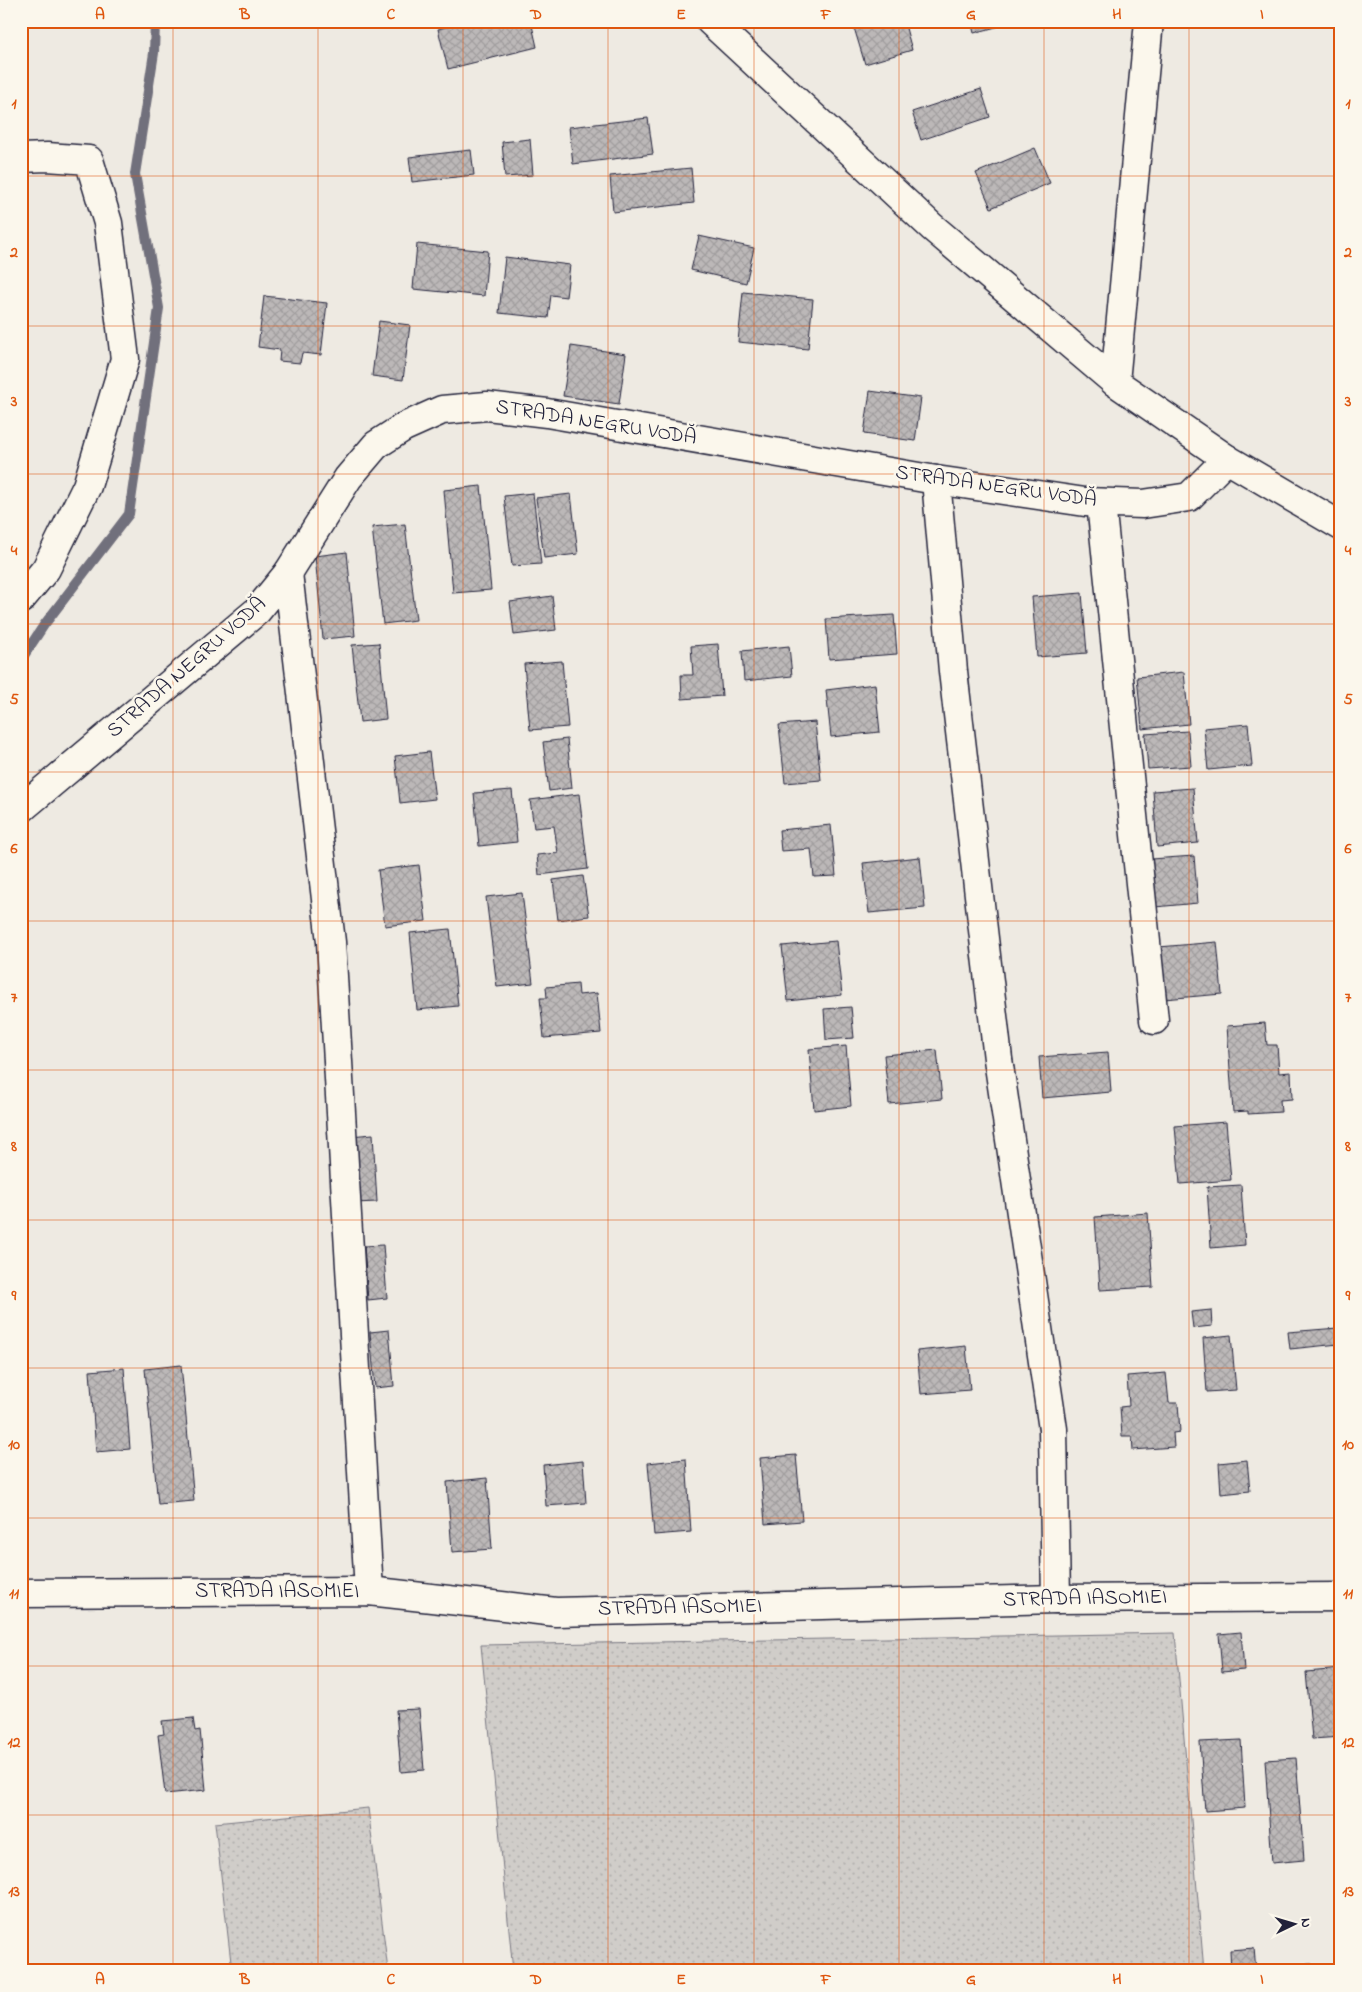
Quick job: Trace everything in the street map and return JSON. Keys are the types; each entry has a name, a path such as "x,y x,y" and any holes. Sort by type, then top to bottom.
{"street":[{"path":"710,21 932,227 1116,382 1226,459 1341,526"},
{"path":"1116,382 1149,21"},
{"path":"21,158 47,156 88,160 108,223 125,359 88,486 46,569 21,599"},
{"name":"STRADA NEGRU VODĂ","path":"21,809 256,611 288,573 348,478 376,446 404,426 442,410 487,406 547,413 936,480 1101,503 1142,504 1189,497 1226,459"},
{"path":"936,480 953,671 998,1059 1053,1429 1056,1599"},
{"path":"1101,503 1154,1020"},
{"path":"288,573 331,942 369,1591"},
{"name":"STRADA IASOMIEI","path":"21,1593 369,1591 556,1612 1056,1599 1341,1597"}],"shaded area":[{"path":"1175,1633 1204,1971 513,1971 481,1645"},
{"path":"368,1808 388,1971 232,1971 215,1823"}],"building":[{"path":"471,21 531,21 537,47 448,69 438,29"},
{"path":"852,21 904,21 912,50 865,64"},
{"path":"971,21 1018,21 974,33"},
{"path":"981,89 990,117 921,140 912,112"},
{"path":"648,118 653,154 573,164 569,127"},
{"path":"530,139 533,175 505,177 502,142"},
{"path":"1035,148 1050,183 991,208 976,173"},
{"path":"471,150 474,175 412,182 409,157"},
{"path":"691,168 694,203 613,212 610,176"},
{"path":"699,236 754,248 746,283 691,270"},
{"path":"417,244 488,251 484,296 413,289"},
{"path":"505,257 570,265 566,297 551,295 548,318 499,313"},
{"path":"743,292 813,299 808,349 738,342"},
{"path":"264,296 327,303 321,355 302,353 300,363 279,361 280,350 258,347"},
{"path":"379,321 410,325 403,380 372,376"},
{"path":"571,346 626,354 619,404 563,396"},
{"path":"870,391 921,398 915,441 864,434"},
{"path":"481,486 491,590 453,593 444,490"},
{"path":"533,493 541,564 512,566 504,496"},
{"path":"571,494 578,554 544,558 536,498"},
{"path":"405,524 416,620 383,624 372,527"},
{"path":"347,552 355,636 323,639 315,556"},
{"path":"1082,593 1087,653 1037,657 1032,597"},
{"path":"552,596 556,630 514,635 510,602"},
{"path":"894,615 897,654 829,659 826,619"},
{"path":"379,643 386,719 360,722 352,645"},
{"path":"718,644 722,696 682,699 681,675 693,675 691,646"},
{"path":"789,646 792,676 744,681 742,651"},
{"path":"562,661 568,727 530,730 524,664"},
{"path":"1184,672 1189,724 1142,729 1137,677"},
{"path":"875,684 880,732 831,737 826,690"},
{"path":"815,722 821,780 785,783 779,725"},
{"path":"1248,724 1252,766 1208,770 1204,728"},
{"path":"1188,731 1191,766 1148,769 1145,734"},
{"path":"567,739 572,788 549,791 543,742"},
{"path":"429,752 435,799 400,803 395,756"},
{"path":"1193,788 1198,843 1157,847 1153,791"},
{"path":"512,790 517,842 479,846 474,793"},
{"path":"579,794 588,869 539,875 537,855 558,853 554,826 534,828 530,800"},
{"path":"831,825 836,876 814,877 811,849 781,851 779,830"},
{"path":"1194,856 1198,903 1155,907 1151,859"},
{"path":"920,857 925,908 869,913 863,863"},
{"path":"419,865 426,921 385,926 378,870"},
{"path":"583,876 589,916 558,920 553,880"},
{"path":"522,893 533,983 497,987 486,897"},
{"path":"450,929 458,1006 417,1010 410,933"},
{"path":"836,941 842,995 788,1001 782,946"},
{"path":"1217,942 1222,994 1164,999 1159,947"},
{"path":"578,984 579,995 597,993 601,1033 544,1038 540,998 547,998 546,987"},
{"path":"851,1007 854,1038 826,1040 824,1009"},
{"path":"1265,1023 1267,1045 1277,1045 1279,1073 1291,1072 1292,1099 1280,1100 1281,1112 1248,1114 1248,1111 1233,1112 1227,1026"},
{"path":"846,1046 851,1106 814,1110 809,1049"},
{"path":"937,1050 942,1099 889,1104 884,1055"},
{"path":"1108,1052 1111,1092 1042,1098 1039,1057"},
{"path":"1226,1122 1231,1180 1180,1184 1175,1126"},
{"path":"373,1134 377,1202 355,1203 350,1136"},
{"path":"1241,1185 1245,1245 1211,1248 1207,1187"},
{"path":"1148,1213 1153,1287 1100,1290 1095,1217"},
{"path":"383,1245 387,1298 368,1300 364,1246"},
{"path":"1211,1310 1212,1326 1193,1328 1191,1312"},
{"path":"1338,1328 1339,1344 1290,1349 1288,1332"},
{"path":"389,1330 394,1386 375,1388 370,1332"},
{"path":"1231,1335 1236,1390 1207,1392 1203,1338"},
{"path":"966,1346 970,1390 921,1394 917,1351"},
{"path":"181,1365 194,1501 158,1504 145,1369"},
{"path":"124,1368 130,1449 96,1452 90,1371"},
{"path":"1166,1373 1169,1403 1178,1403 1180,1432 1173,1433 1174,1447 1133,1450 1132,1436 1122,1436 1120,1407 1129,1406 1127,1376"},
{"path":"796,1455 802,1521 765,1524 760,1458"},
{"path":"686,1459 691,1532 654,1535 648,1463"},
{"path":"1247,1460 1250,1491 1221,1494 1219,1463"},
{"path":"583,1461 586,1503 546,1506 543,1465"},
{"path":"487,1478 492,1549 452,1552 447,1482"},
{"path":"1241,1632 1244,1670 1222,1672 1219,1634"},
{"path":"1341,1669 1341,1737 1312,1739 1306,1672"},
{"path":"419,1709 424,1770 401,1772 396,1710"},
{"path":"193,1718 195,1731 200,1730 206,1790 165,1794 158,1735 164,1734 162,1721"},
{"path":"1241,1740 1245,1808 1205,1811 1200,1742"},
{"path":"1296,1758 1304,1860 1272,1863 1265,1760"},
{"path":"1254,1948 1256,1971 1231,1971 1230,1950"},
{"path":"1312,1964 1313,1971 1292,1971 1291,1965"}],"waterway":[{"path":"21,660 44,625 129,514 159,308 135,174 154,53 155,21"}]}
